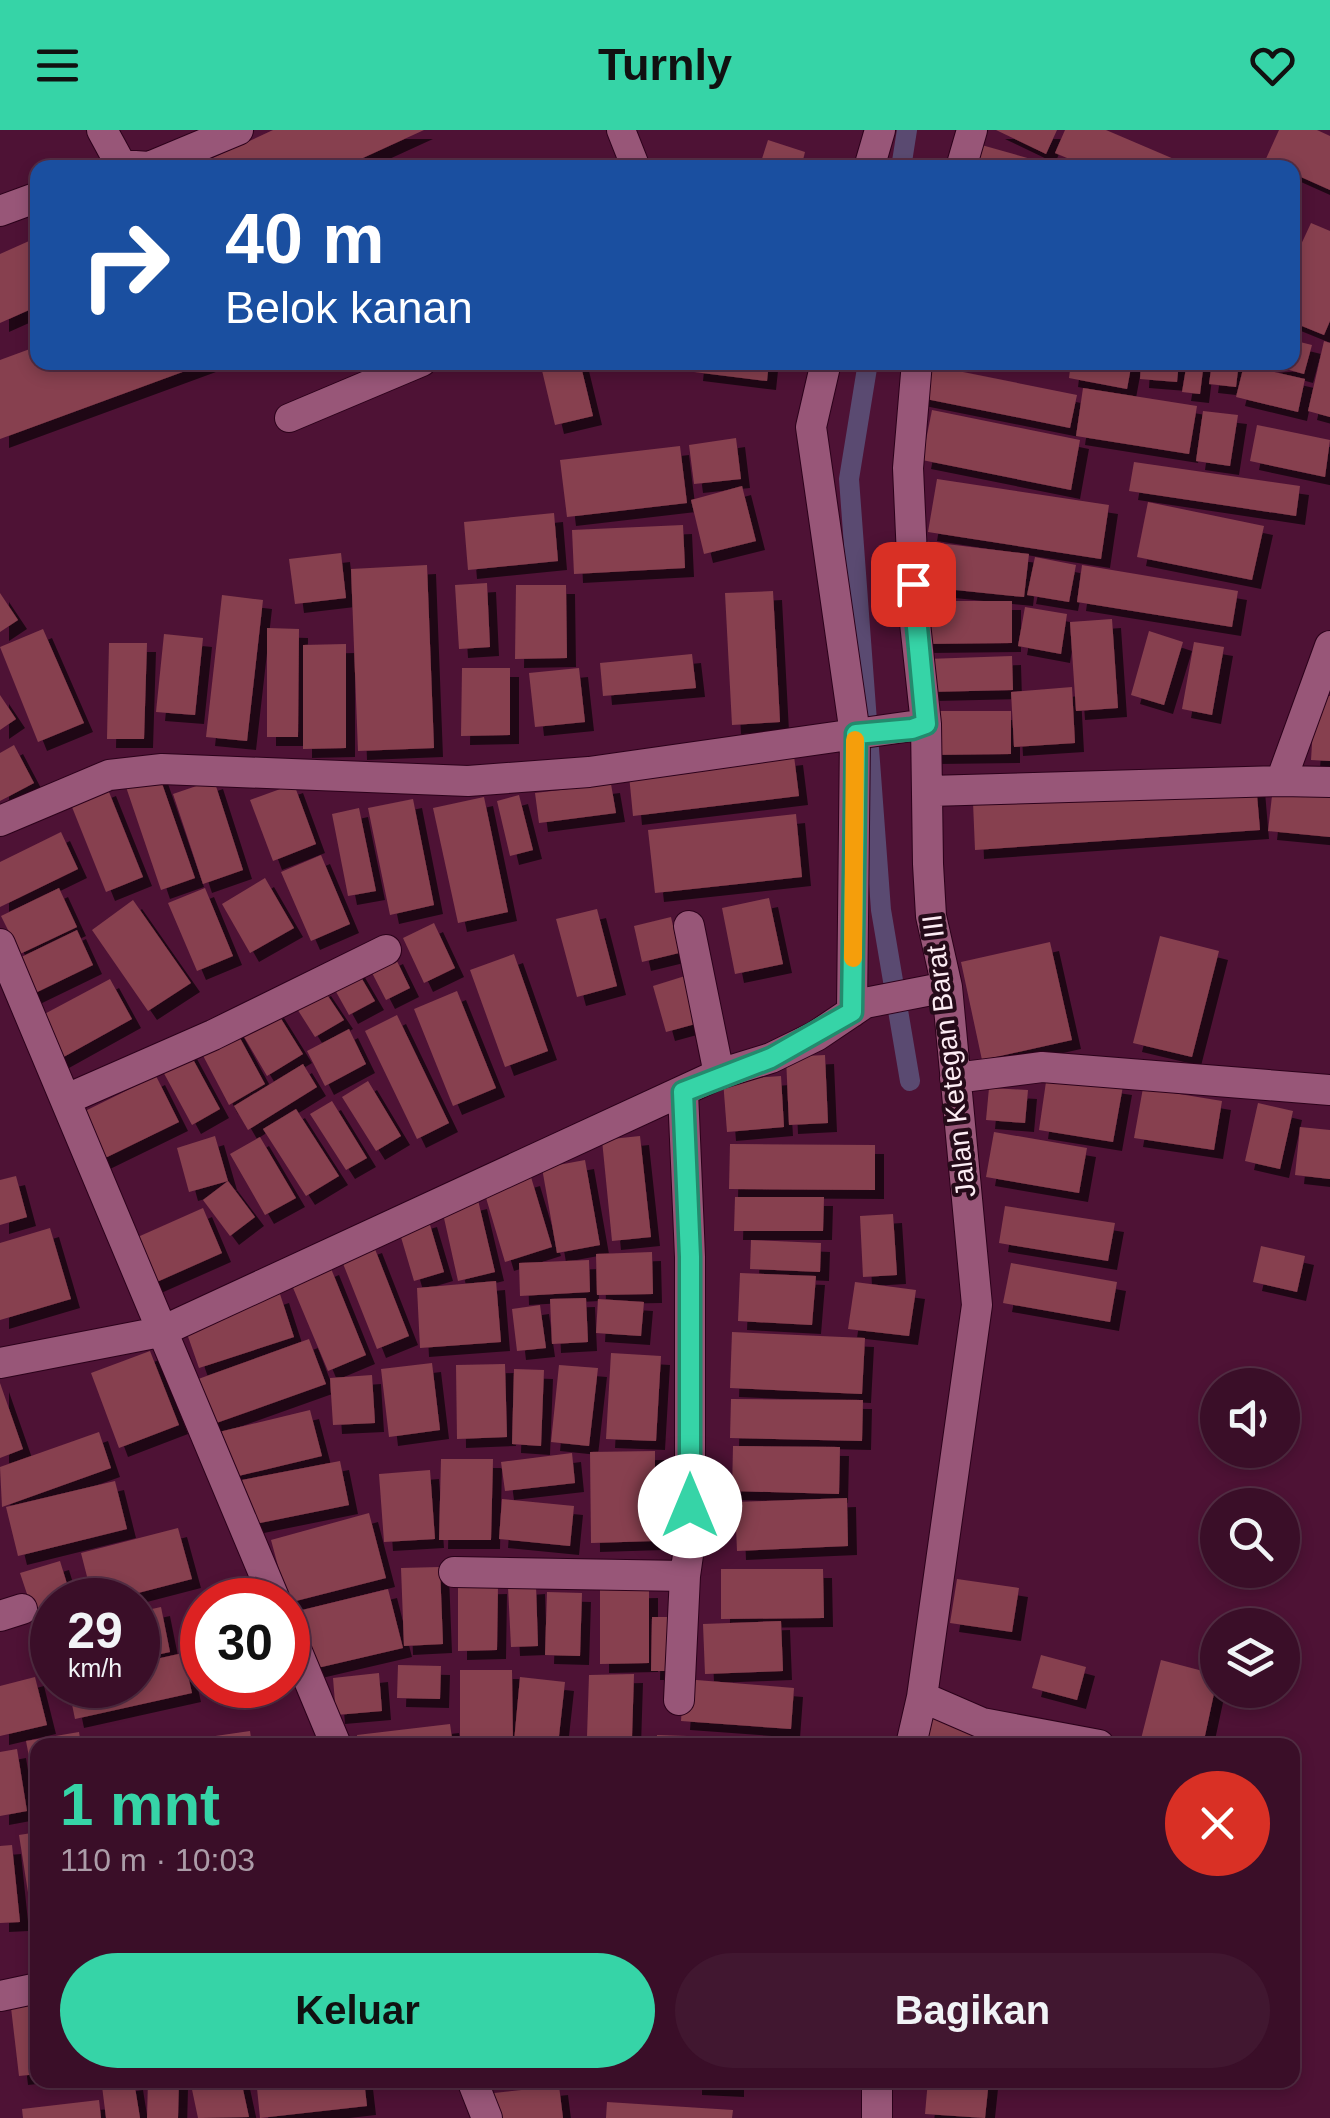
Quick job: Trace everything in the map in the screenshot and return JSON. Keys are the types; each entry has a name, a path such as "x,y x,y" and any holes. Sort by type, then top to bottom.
{"street":[{"path":"102,130 115,160"},
{"path":"166,160 238,130"},
{"path":"871,160 880,130"},
{"path":"963,160 972,130"},
{"path":"0,211 30,199"},
{"path":"824,370 811,427 861,733 859,1007"},
{"name":"Jalan Ketegan Barat III","path":"913,1738 922,1698 977,1305 947,988 932,916 929,792 919,726 908,468 916,370"},
{"path":"1281,781 1330,646"},
{"path":"0,821 109,775 162,769 468,781 589,772 919,726"},
{"path":"929,792 1330,782"},
{"path":"689,926 719,1074"},
{"path":"0,944 266,1578"},
{"path":"66,1099 214,1035 386,950"},
{"path":"0,1363 160,1332 719,1074 771,1058 859,1007 947,988"},
{"path":"955,1078 1042,1067 1330,1090"},
{"path":"679,1700 690,1541 690,1257 683,1092"},
{"path":"454,1572 685,1576"},
{"path":"310,1683 333,1738"},
{"path":"922,1698 982,1723 1062,1738"},
{"path":"0,1996 30,1990"},
{"path":"475,2088 487,2118"},
{"path":"877,2088 877,2118"}],"lane":[{"path":"621,130 633,160"},
{"path":"289,418 403,370"}],"building":[{"path":"273,130 424,130 358,160 208,160"},
{"path":"996,130 1057,130 1046,154"},
{"path":"1065,130 1106,130 1176,160 1072,160 1055,153"},
{"path":"1279,130 1317,130 1330,136 1330,190 1300,177 1300,160 1265,160"},
{"path":"768,140 805,152 803,160 762,160"},
{"path":"978,144 1035,160 973,160"},
{"path":"1311,223 1330,231 1330,321 1324,335 1300,325 1300,247"},
{"path":"30,241 30,310 0,323 0,254"},
{"path":"1324,341 1330,343 1330,417 1308,411"},
{"path":"1300,342 1312,345 1304,374 1289,370 1300,370"},
{"path":"30,349 30,370 188,370 0,439 0,360"},
{"path":"542,370 582,370 593,416 555,425"},
{"path":"694,370 768,370 767,381"},
{"path":"922,370 953,370 1077,395 1070,428 916,397"},
{"path":"1070,370 1131,370 1127,389 1069,378"},
{"path":"1141,370 1178,370 1177,382 1140,379"},
{"path":"1186,370 1203,370 1200,394 1182,392"},
{"path":"1211,370 1238,370 1236,387 1209,384"},
{"path":"1243,370 1266,370 1305,379 1298,412 1236,397"},
{"path":"1083,388 1197,406 1189,454 1076,436"},
{"path":"932,410 1080,440 1071,490 922,460"},
{"path":"1203,411 1238,415 1230,466 1196,461"},
{"path":"1257,425 1330,440 1325,477 1250,461"},
{"path":"736,438 741,479 694,484 689,445"},
{"path":"680,446 687,503 567,517 560,460"},
{"path":"1134,462 1300,486 1296,516 1129,491"},
{"path":"937,479 1109,505 1101,559 928,532"},
{"path":"742,486 756,541 704,554 691,500"},
{"path":"1148,502 1264,526 1252,580 1137,557"},
{"path":"554,513 558,561 468,570 464,522"},
{"path":"683,525 685,568 574,574 572,530"},
{"path":"922,541 1029,554 1024,597 917,586"},
{"path":"341,553 346,598 295,604 289,559"},
{"path":"1035,557 1076,565 1069,602 1027,595"},
{"path":"427,565 434,748 358,751 351,569"},
{"path":"1082,565 1238,591 1232,627 1077,602"},
{"path":"487,583 490,647 459,649 455,585"},
{"path":"516,585 566,585 567,658 515,659"},
{"path":"773,591 780,722 732,725 725,593"},
{"path":"0,593 18,620 0,632"},
{"path":"222,595 263,600 247,741 206,737"},
{"path":"921,601 1012,601 1012,643 921,644"},
{"path":"1025,607 1067,614 1061,654 1018,646"},
{"path":"1112,619 1118,708 1076,711 1070,622"},
{"path":"267,628 299,629 298,737 267,737"},
{"path":"43,629 84,723 38,742 0,647"},
{"path":"1149,631 1183,642 1164,705 1131,695"},
{"path":"164,634 203,638 195,715 156,712"},
{"path":"1194,642 1224,647 1212,715 1182,709"},
{"path":"109,643 147,643 144,739 107,739"},
{"path":"346,644 346,748 303,749 303,645"},
{"path":"692,654 696,688 603,696 600,663"},
{"path":"1012,656 1013,690 928,692 927,659"},
{"path":"462,668 510,668 510,735 461,736"},
{"path":"579,668 585,722 535,727 529,673"},
{"path":"1072,687 1075,743 1014,747 1011,692"},
{"path":"0,695 16,719 0,730"},
{"path":"1315,695 1330,696 1330,761 1311,760"},
{"path":"930,711 1011,711 1011,754 930,755"},
{"path":"14,745 34,783 0,801 0,753"},
{"path":"794,756 799,796 633,816 629,775"},
{"path":"158,772 195,878 161,890 125,784"},
{"path":"214,780 243,870 203,884 173,794"},
{"path":"1256,783 1260,830 975,850 973,802"},
{"path":"294,784 316,844 273,861 250,800"},
{"path":"611,784 616,813 539,823 535,793"},
{"path":"107,787 143,877 106,892 70,802"},
{"path":"1273,787 1330,793 1330,837 1268,831"},
{"path":"519,795 533,850 510,856 497,801"},
{"path":"484,797 508,912 458,923 433,808"},
{"path":"413,799 434,905 390,915 368,808"},
{"path":"359,808 376,891 348,896 332,814"},
{"path":"796,814 802,877 655,893 648,830"},
{"path":"61,832 78,869 0,907 0,862"},
{"path":"321,855 350,924 311,941 281,872"},
{"path":"265,878 294,928 250,953 222,904"},
{"path":"59,888 77,927 20,954 1,916"},
{"path":"205,888 233,956 197,971 168,903"},
{"path":"769,898 783,964 735,974 722,908"},
{"path":"133,900 191,983 148,1011 92,930"},
{"path":"597,909 617,986 577,997 556,919"},
{"path":"671,917 679,953 642,962 634,926"},
{"path":"434,923 455,968 424,983 403,938"},
{"path":"77,930 93,965 27,997 11,962"},
{"path":"1160,936 1219,951 1192,1057 1133,1043"},
{"path":"1050,942 1072,1040 982,1060 961,962"},
{"path":"514,954 548,1051 505,1067 470,970"},
{"path":"394,955 410,988 386,1000 369,967"},
{"path":"355,967 375,1001 349,1015 330,981"},
{"path":"685,976 699,1023 666,1032 653,986"},
{"path":"110,979 132,1019 60,1059 37,1018"},
{"path":"322,987 344,1020 315,1037 294,1004"},
{"path":"457,991 496,1088 453,1106 414,1009"},
{"path":"275,1009 303,1054 267,1076 240,1030"},
{"path":"397,1015 449,1123 417,1139 365,1031"},
{"path":"234,1027 265,1084 229,1105 198,1046"},
{"path":"349,1029 366,1064 325,1086 307,1051"},
{"path":"188,1050 220,1109 192,1125 160,1066"},
{"path":"825,1055 828,1123 789,1125 786,1057"},
{"path":"303,1064 317,1087 248,1130 234,1106"},
{"path":"1047,1075 1123,1086 1113,1142 1039,1130"},
{"path":"156,1076 179,1122 99,1161 77,1115"},
{"path":"781,1076 784,1127 727,1132 723,1080"},
{"path":"368,1081 401,1136 376,1151 342,1097"},
{"path":"989,1088 1028,1090 1025,1123 986,1120"},
{"path":"1143,1088 1222,1101 1214,1150 1134,1138"},
{"path":"332,1101 367,1158 346,1170 310,1114"},
{"path":"1258,1103 1293,1111 1280,1169 1245,1161"},
{"path":"296,1109 339,1176 306,1196 263,1129"},
{"path":"1300,1127 1330,1130 1330,1179 1295,1175"},
{"path":"994,1132 1087,1148 1079,1193 986,1177"},
{"path":"215,1136 228,1181 189,1192 177,1148"},
{"path":"640,1136 651,1237 612,1241 602,1140"},
{"path":"260,1137 296,1198 265,1215 230,1154"},
{"path":"730,1144 875,1145 875,1190 729,1189"},
{"path":"585,1160 600,1245 557,1253 542,1168"},
{"path":"16,1176 27,1217 0,1225 0,1180"},
{"path":"531,1177 552,1247 505,1262 484,1191"},
{"path":"228,1181 255,1217 230,1236 203,1200"},
{"path":"735,1197 824,1197 823,1231 734,1231"},
{"path":"478,1200 495,1272 458,1281 442,1209"},
{"path":"1005,1206 1115,1223 1108,1261 999,1243"},
{"path":"203,1208 222,1253 150,1285 131,1240"},
{"path":"893,1214 897,1275 863,1277 860,1216"},
{"path":"428,1218 444,1272 414,1281 398,1227"},
{"path":"50,1228 71,1299 0,1320 0,1243"},
{"path":"751,1240 821,1243 820,1272 750,1269"},
{"path":"373,1244 409,1336 377,1349 340,1256"},
{"path":"1261,1246 1305,1256 1297,1292 1253,1282"},
{"path":"652,1252 653,1294 597,1295 596,1254"},
{"path":"589,1260 590,1292 520,1296 519,1263"},
{"path":"1011,1263 1117,1282 1110,1322 1003,1303"},
{"path":"330,1266 366,1355 328,1371 291,1283"},
{"path":"740,1273 816,1276 812,1325 738,1321"},
{"path":"496,1281 501,1342 420,1348 417,1288"},
{"path":"855,1282 916,1290 909,1336 848,1329"},
{"path":"280,1294 294,1337 199,1368 184,1325"},
{"path":"586,1298 588,1342 552,1344 550,1299"},
{"path":"598,1299 644,1302 641,1336 596,1333"},
{"path":"540,1305 546,1348 517,1351 512,1309"},
{"path":"732,1332 865,1338 862,1394 730,1388"},
{"path":"309,1339 326,1384 205,1427 190,1382"},
{"path":"150,1351 179,1425 119,1448 91,1373"},
{"path":"611,1353 661,1356 656,1441 606,1439"},
{"path":"432,1363 440,1430 389,1437 381,1369"},
{"path":"505,1364 507,1437 457,1439 456,1365"},
{"path":"559,1365 598,1368 589,1446 551,1442"},
{"path":"514,1369 544,1370 541,1446 512,1444"},
{"path":"372,1375 375,1423 333,1425 330,1378"},
{"path":"0,1383 23,1449 0,1458"},
{"path":"731,1399 863,1400 862,1441 730,1438"},
{"path":"310,1410 322,1456 230,1478 219,1432"},
{"path":"99,1432 111,1468 2,1507 0,1467"},
{"path":"733,1446 840,1447 839,1494 732,1491"},
{"path":"655,1451 655,1541 591,1543 590,1452"},
{"path":"572,1453 575,1483 505,1491 501,1462"},
{"path":"441,1459 493,1459 491,1540 439,1540"},
{"path":"340,1461 349,1505 250,1525 242,1480"},
{"path":"430,1470 435,1539 384,1542 379,1474"},
{"path":"115,1481 127,1529 18,1556 6,1507"},
{"path":"847,1498 848,1546 737,1551 735,1502"},
{"path":"502,1499 574,1506 570,1546 499,1539"},
{"path":"369,1513 386,1578 310,1597 310,1578 281,1578 271,1540"},
{"path":"178,1528 192,1578 180,1578 180,1582 160,1587 160,1578 87,1578 81,1553"},
{"path":"60,1561 65,1578 30,1578 30,1603 20,1573"},
{"path":"440,1567 443,1644 404,1646 401,1568"},
{"path":"721,1569 823,1569 824,1618 721,1619"},
{"path":"957,1579 1019,1588 1012,1632 950,1623"},
{"path":"498,1585 497,1650 458,1651 458,1586"},
{"path":"536,1585 538,1646 511,1647 508,1587"},
{"path":"388,1589 403,1648 313,1669 310,1608"},
{"path":"649,1589 649,1663 600,1664 600,1590"},
{"path":"547,1592 582,1593 580,1656 545,1655"},
{"path":"160,1607 170,1652 160,1654"},
{"path":"652,1617 678,1617 677,1671 651,1671"},
{"path":"781,1621 783,1671 705,1674 703,1624"},
{"path":"180,1654 180,1696 160,1700 160,1658"},
{"path":"1041,1655 1086,1667 1077,1700 1032,1688"},
{"path":"1161,1660 1200,1670 1200,1708 1211,1708 1204,1738 1141,1738"},
{"path":"398,1665 441,1666 440,1699 397,1698"},
{"path":"460,1670 512,1670 513,1738 460,1738"},
{"path":"379,1673 382,1711 336,1715 333,1678"},
{"path":"634,1674 632,1737 587,1737 589,1675"},
{"path":"520,1677 565,1682 559,1738 514,1738"},
{"path":"30,1678 30,1708 43,1708 47,1725 0,1736 0,1686"},
{"path":"684,1679 794,1688 791,1729 681,1721"},
{"path":"928,1707 989,1730 985,1738 928,1738 917,1734"},
{"path":"73,1708 124,1708 75,1719"},
{"path":"450,1724 452,1738 357,1738 357,1735"},
{"path":"250,1731 251,1738 202,1738"},
{"path":"79,1732 80,1738 44,1738"},
{"path":"657,1735 748,1738 657,1738"},
{"path":"17,1749 27,1811 0,1816 0,1752"},
{"path":"30,1833 30,1905 19,1835"},
{"path":"12,1845 20,1922 0,1923 0,1846"},
{"path":"30,1996 30,2075 19,2076 10,1999"},
{"path":"102,2088 135,2088 140,2118 106,2118"},
{"path":"148,2088 179,2088 178,2118 147,2118"},
{"path":"192,2088 243,2088 249,2117 198,2118"},
{"path":"257,2088 365,2088 367,2106 260,2118"},
{"path":"559,2088 563,2118 496,2118 494,2093"},
{"path":"927,2088 988,2088 985,2118 925,2114"},
{"path":"99,2100 101,2118 23,2118 22,2109"},
{"path":"607,2102 733,2110 732,2118 606,2118"}],"waterway":[{"path":"902,160 907,130"},
{"path":"867,370 849,479 881,910 910,1081"}],"slow traffic":[{"path":"853,958 855,740"}],"route":[{"path":"690,1506 690,1257 683,1092 719,1074 771,1058 816,1036 852,1012 856,734 926,724 913,584"}]}
